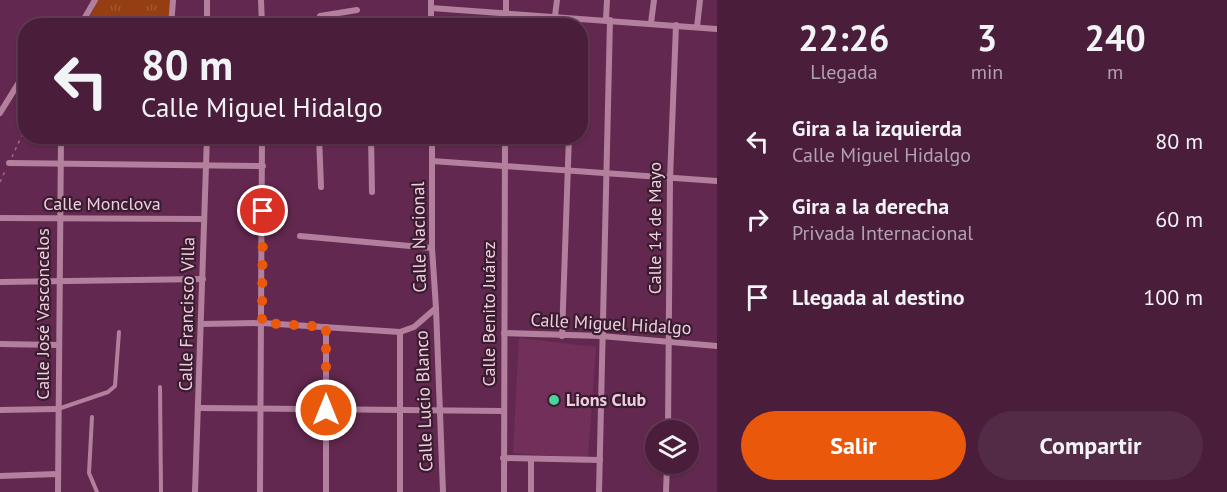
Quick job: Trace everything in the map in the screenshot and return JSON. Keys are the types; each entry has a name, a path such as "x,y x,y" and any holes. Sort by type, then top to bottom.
{"street":[{"path":"85,18 95,0"},
{"path":"172,18 173,0"},
{"path":"207,0 207,18"},
{"path":"261,0 262,18"},
{"path":"431,0 431,18"},
{"path":"506,0 506,18"},
{"path":"555,16 557,0"},
{"path":"599,492 608,0"},
{"path":"651,23 654,0"},
{"path":"697,27 700,0"},
{"path":"431,8 570,16 717,29"},
{"path":"318,18 322,15 357,10"},
{"name":"Calle 14 de Mayo","path":"668,420 670,179 676,25"},
{"path":"0,113 18,84"},
{"name":"Calle José Vasconcelos","path":"58,492 58,220 61,144"},
{"name":"Calle Francisco Villa","path":"195,492 200,408 207,144"},
{"path":"260,492 262,144"},
{"path":"320,144 321,187"},
{"path":"371,144 372,192"},
{"name":"Calle Nacional","path":"400,332 414,327 436,308 432,248 432,144"},
{"name":"Calle Benito Juárez","path":"504,492 505,144"},
{"path":"562,336 568,144"},
{"path":"432,162 717,181"},
{"path":"9,163 263,166"},
{"name":"Calle Monclova","path":"0,218 204,219"},
{"path":"300,236 432,248"},
{"path":"0,282 203,279"},
{"name":"Calle Lucio Blanco","path":"436,308 442,492"},
{"path":"202,324 262,323 400,332 400,492"},
{"path":"326,327 326,492"},
{"name":"Calle Miguel Hidalgo","path":"504,333 601,336 717,346"},
{"path":"0,344 58,345"},
{"path":"200,408 503,411"},
{"path":"0,410 57,409"},
{"path":"503,458 600,460"},
{"path":"531,460 531,492"},
{"path":"0,476 57,474"},
{"path":"666,492 667,474"}],"lane":[{"path":"57,409 108,392 115,386 119,332"},
{"path":"160,387 161,492"},
{"path":"92,417 89,472 97,492"}],"path":[{"path":"0,182 18,143"}],"shaded area":[{"name":"Lions Club","path":"519,338 596,347 588,458 513,453"}],"green space":[{"path":"98,0 176,0 174,18 89,18"}],"place":[{"name":"Lions Club","path":"554,400"}],"route":[{"path":"263,211 262,323 326,327 326,410"}]}
